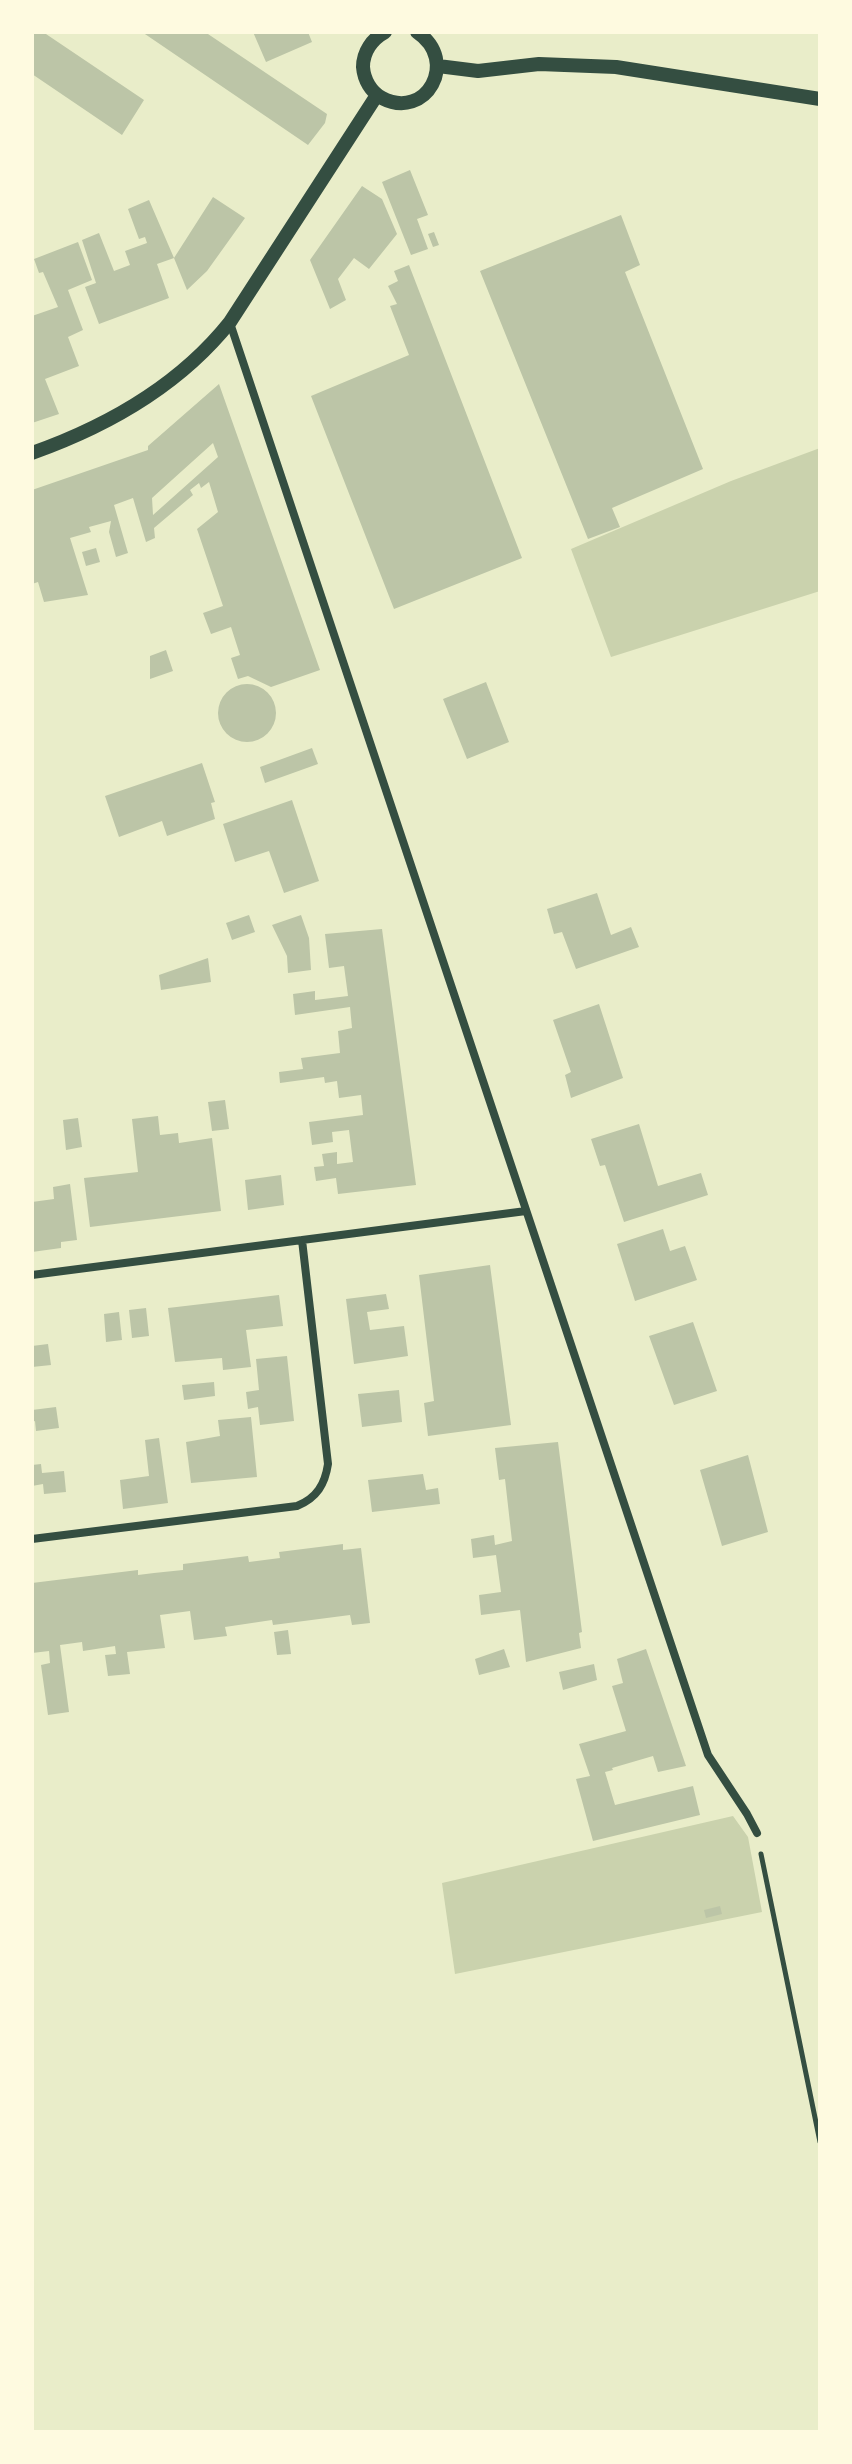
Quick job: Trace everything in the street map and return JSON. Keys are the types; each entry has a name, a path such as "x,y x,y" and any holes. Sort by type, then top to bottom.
{"street":[{"path":"379,33 366,52 365,80 377,95 396,103 416,99 432,86 438,66 432,46 417,32"},
{"path":"438,66 478,71 539,64 616,67 820,99"},
{"path":"32,453 89,431 145,398 191,365 230,322 377,95"},
{"path":"230,322 708,1755 757,1833"},
{"path":"32,1275 526,1211"},
{"path":"32,1539 297,1506 318,1491 326,1478 328,1464 302,1240"}],"path":[{"path":"757,1833 820,2142"}],"green space":[{"path":"820,448 820,591 611,657 571,549 731,481"},
{"path":"733,1816 748,1837 762,1912 455,1974 442,1883"}],"building":[{"path":"32,32 43,32 144,100 122,135 32,74"},
{"path":"142,32 205,32 327,114 325,123 308,145"},
{"path":"253,32 308,32 312,42 266,62"},
{"path":"410,170 428,215 417,219 428,249 411,255 382,182"},
{"path":"362,186 382,199 397,234 369,269 354,258 338,279 346,300 330,309 310,260"},
{"path":"213,197 245,218 207,271 187,290 174,258"},
{"path":"149,200 174,258 157,264 169,298 99,324 85,287 96,283 82,240 99,233 114,271 130,265 125,251 147,243 145,237 139,239 128,209"},
{"path":"621,215 640,265 625,272 703,469 612,508 620,527 588,539 480,271"},
{"path":"434,232 439,245 433,247 428,234"},
{"path":"78,242 92,280 68,290 83,330 68,337 79,366 45,379 59,414 32,423 32,316 58,307 34,259"},
{"path":"409,265 522,558 394,609 311,396 409,355 390,306 397,304 388,286 398,281 394,271"},
{"path":"219,384 320,670 271,687 248,676 238,679 231,658 240,655 231,627 211,634 203,613 223,606 197,529 218,512 209,482 201,488 199,483 190,490 193,495 154,528 155,538 146,542 133,498 114,505 128,553 116,557 109,532 111,521 89,527 91,532 70,538 88,595 44,602 38,582 32,584 32,490 148,450 148,446","holes":["213,443 218,457 153,515 152,498"]},
{"path":"96,548 100,562 86,566 82,552"},
{"path":"166,650 173,671 150,679 150,656"},
{"path":"486,682 509,742 467,759 443,699"},
{"path":"247,684 268,692 276,713 268,734 247,742 226,734 218,713 226,692"},
{"path":"312,748 318,764 265,783 260,767"},
{"path":"202,763 215,802 211,803 215,819 167,836 162,821 119,837 105,796"},
{"path":"292,800 319,881 284,893 269,851 235,862 223,824"},
{"path":"597,893 611,935 631,927 639,947 576,969 562,932 554,934 547,909"},
{"path":"249,915 255,932 232,940 226,923"},
{"path":"301,915 309,938 311,970 288,973 287,956 272,925"},
{"path":"382,929 416,1185 338,1194 336,1178 316,1181 314,1167 324,1166 322,1154 337,1152 337,1164 353,1162 349,1130 332,1132 333,1142 312,1145 309,1122 363,1115 361,1095 339,1098 337,1081 325,1083 324,1077 280,1083 279,1072 303,1069 301,1058 340,1053 338,1031 352,1028 350,1007 295,1015 293,994 315,991 315,1000 348,996 344,966 329,968 325,934"},
{"path":"208,958 211,982 161,990 159,975"},
{"path":"599,1004 623,1078 571,1098 565,1075 571,1072 553,1020"},
{"path":"225,1100 229,1129 212,1131 208,1102"},
{"path":"158,1116 160,1135 178,1133 179,1143 212,1138 221,1211 90,1227 84,1178 138,1172 132,1119"},
{"path":"78,1118 82,1147 66,1150 63,1120"},
{"path":"639,1124 658,1186 701,1173 708,1195 624,1222 605,1165 600,1166 591,1139"},
{"path":"281,1175 284,1205 248,1210 245,1180"},
{"path":"70,1184 77,1240 61,1242 61,1248 32,1252 32,1202 54,1199 53,1187"},
{"path":"663,1229 670,1251 685,1246 697,1280 635,1301 617,1244"},
{"path":"490,1265 511,1425 428,1436 424,1403 434,1401 419,1275"},
{"path":"386,1294 389,1309 367,1312 370,1330 404,1326 408,1356 354,1364 346,1299"},
{"path":"279,1295 283,1326 246,1330 251,1367 223,1370 222,1358 175,1362 168,1308"},
{"path":"146,1308 149,1336 132,1338 129,1310"},
{"path":"119,1312 122,1340 106,1342 104,1314"},
{"path":"693,1322 717,1391 674,1405 649,1336"},
{"path":"48,1344 51,1365 32,1367 32,1346"},
{"path":"287,1356 294,1421 260,1425 258,1407 248,1409 246,1392 259,1390 256,1359"},
{"path":"214,1382 215,1396 184,1400 182,1385"},
{"path":"399,1390 402,1422 362,1427 358,1394"},
{"path":"56,1407 59,1428 36,1431 32,1410"},
{"path":"251,1417 257,1477 191,1483 186,1442 220,1436 218,1420"},
{"path":"159,1438 168,1503 123,1509 120,1480 149,1476 145,1440"},
{"path":"558,1442 582,1632 579,1633 581,1648 526,1662 520,1610 481,1615 479,1595 501,1592 496,1555 473,1558 471,1539 494,1535 495,1545 512,1541 505,1479 499,1480 495,1448"},
{"path":"748,1455 768,1532 722,1546 700,1470"},
{"path":"41,1464 42,1473 64,1471 66,1492 44,1494 43,1484 32,1486 32,1465"},
{"path":"423,1474 426,1490 438,1488 440,1504 372,1512 368,1480"},
{"path":"343,1544 343,1550 361,1548 370,1623 352,1625 350,1615 273,1625 272,1620 225,1627 227,1636 194,1640 190,1611 160,1615 165,1648 127,1652 130,1674 108,1676 105,1655 116,1654 115,1646 83,1651 82,1642 60,1645 69,1712 48,1715 41,1665 50,1663 49,1651 32,1653 32,1583 138,1570 138,1575 183,1570 183,1564 248,1556 249,1562 280,1558 279,1552"},
{"path":"288,1630 291,1654 277,1655 274,1632"},
{"path":"504,1649 510,1667 479,1675 475,1659"},
{"path":"646,1649 686,1766 658,1772 653,1756 612,1768 605,1772 615,1805 693,1786 700,1815 593,1841 576,1779 590,1776 579,1744 626,1731 612,1686 623,1683 617,1659"},
{"path":"594,1664 597,1680 563,1690 559,1672"},
{"path":"720,1906 722,1914 706,1918 704,1910"}]}
